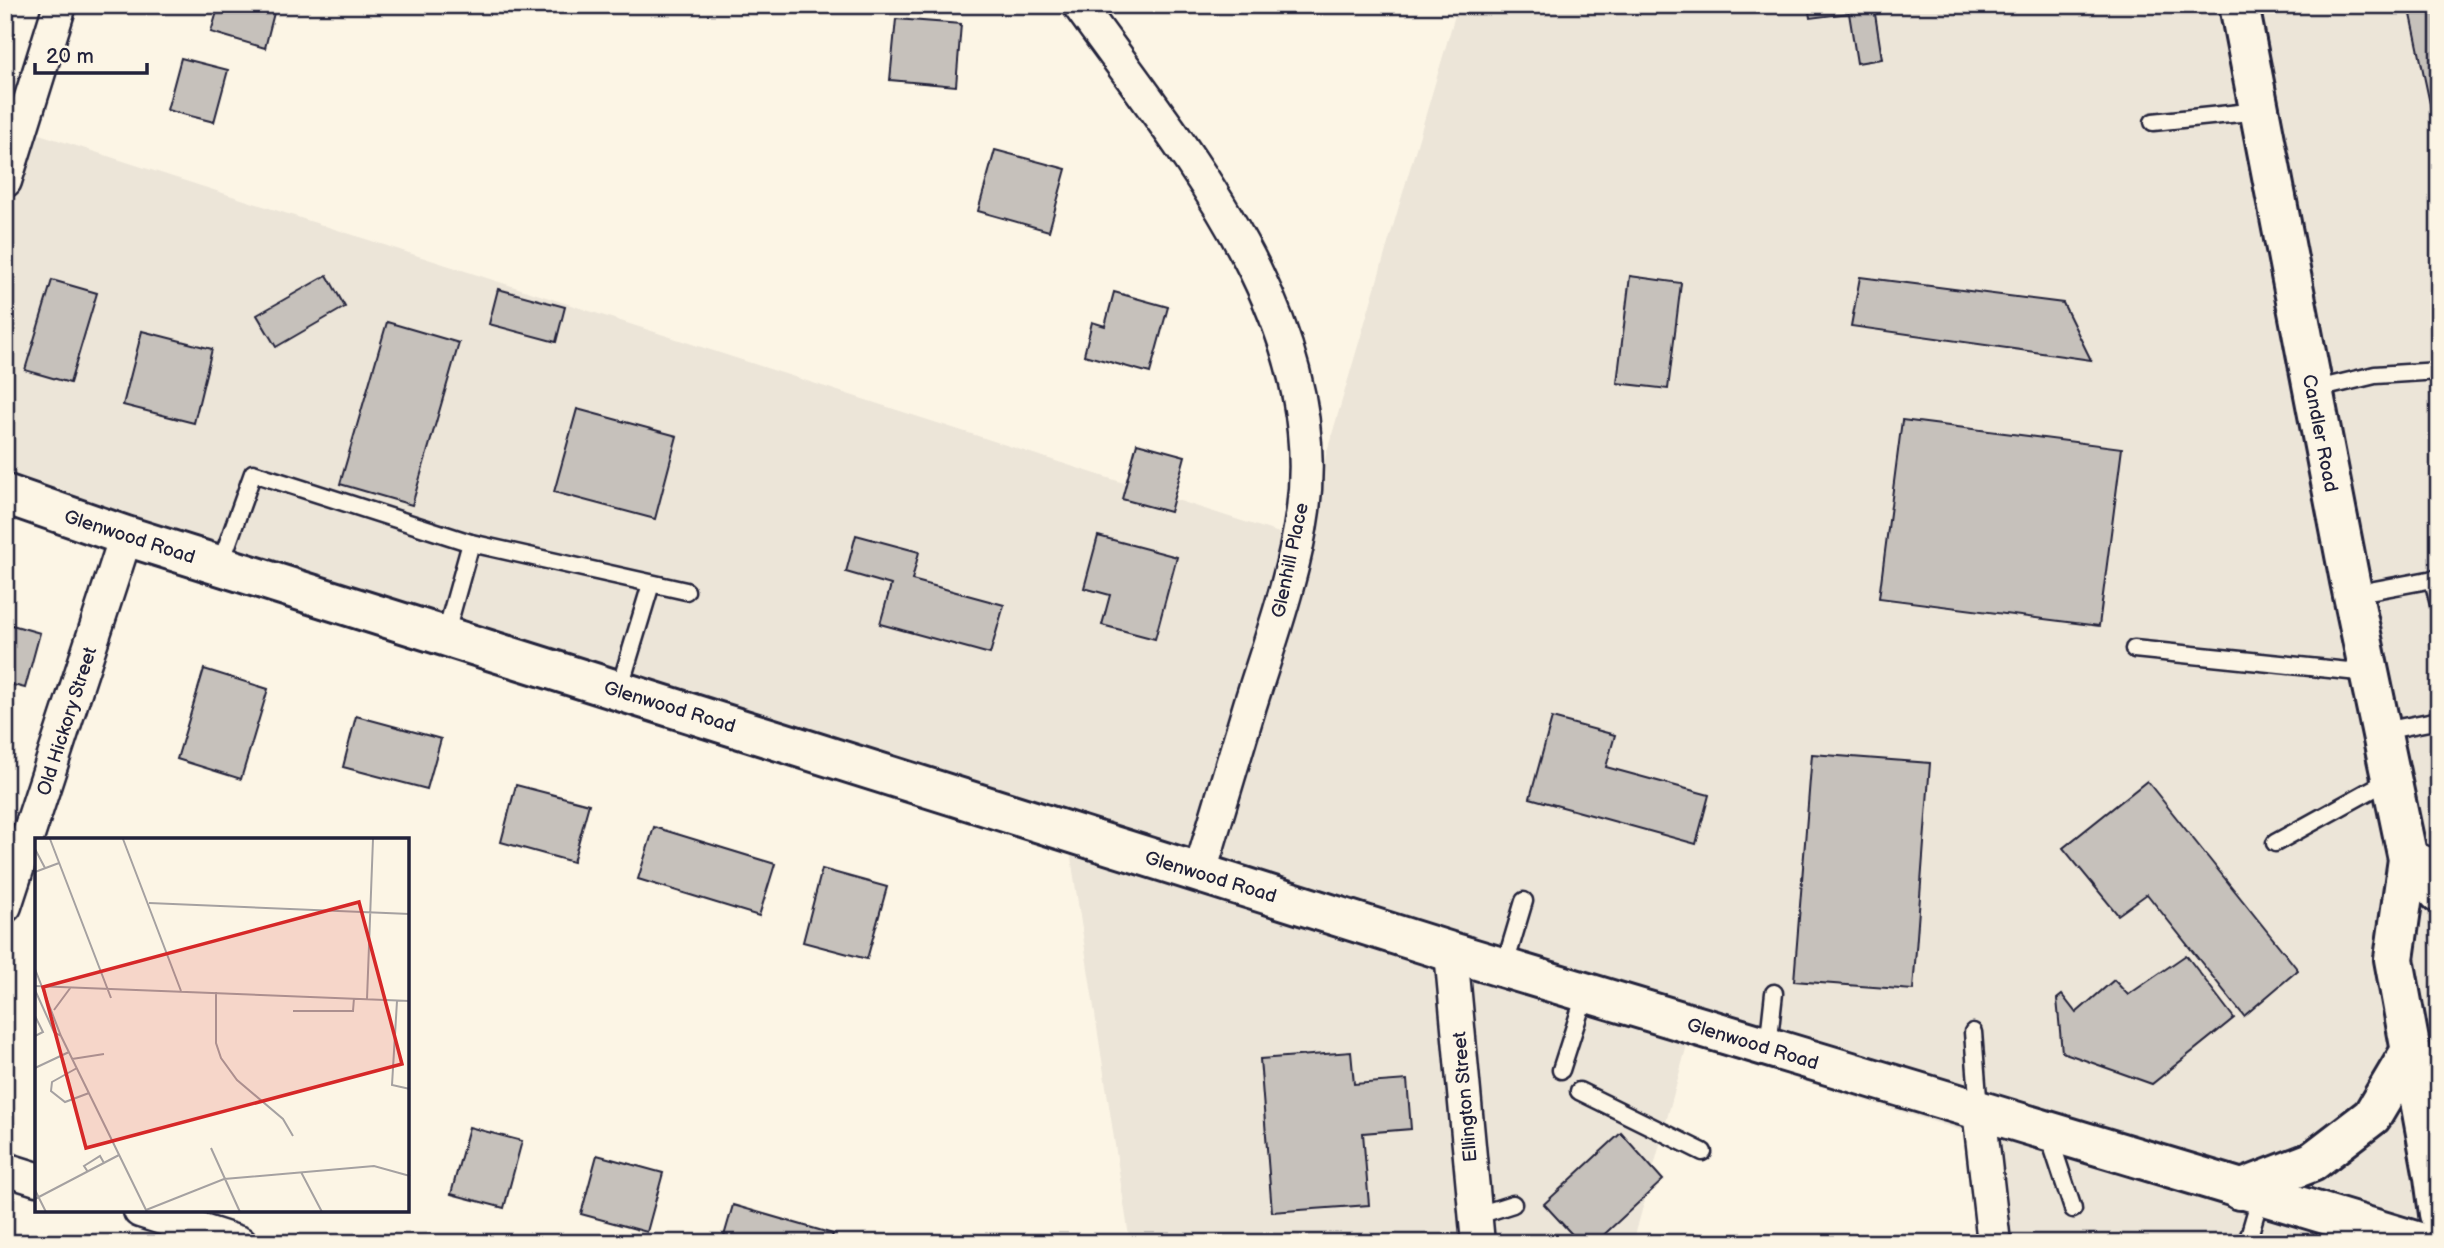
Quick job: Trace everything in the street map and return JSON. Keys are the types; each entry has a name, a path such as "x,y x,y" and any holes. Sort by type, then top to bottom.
{"main road":[{"name":"Candler Road","path":"2239,5 2391,779 2417,855 2394,958 2439,1214"},
{"name":"Glenwood Road","path":"5,494 126,536 1451,952 2422,1243"},
{"path":"2417,855 2439,893"},
{"path":"2251,1192 2312,1163 2372,1116 2410,1052"}],"street":[{"path":"5,181 60,5"},
{"name":"Glenhill Place","path":"1079,5 1218,201 1276,313 1299,404 1305,450 1303,510 1286,593 1200,872"},
{"name":"Old Hickory Street","path":"5,906 126,536"},
{"name":"Ellington Street","path":"1451,952 1476,1229"},
{"path":"1979,1111 1994,1243"},
{"path":"5,1169 35,1178"},
{"path":"146,1213 240,1243"}],"lane":[{"path":"2153,122 2259,111"},
{"path":"2313,390 2375,376 2439,371"},
{"path":"220,565 253,473 471,543 686,591"},
{"path":"445,636 471,543"},
{"path":"2353,594 2436,578 2439,604"},
{"path":"620,690 651,583"},
{"path":"2134,649 2371,673"},
{"path":"2383,731 2439,720"},
{"path":"2275,843 2391,779"},
{"path":"1504,968 1524,901"},
{"path":"1561,1070 1586,992"},
{"path":"1768,1047 1773,993"},
{"path":"1973,1032 1979,1111"},
{"path":"1579,1091 1703,1152"},
{"path":"2048,1131 2073,1209"},
{"path":"2247,1243 2251,1192"},
{"path":"1476,1229 1513,1204"}],"shaded area":[{"path":"1458,5 2439,5 2439,1243 2002,1243 1992,1140 1687,1045 1633,1243 1130,1243 1070,851 5,497 5,123 1301,540"}],"building":[{"path":"219,5 276,5 265,48 211,32"},
{"path":"1808,5 1935,5 1875,14 1882,59 1857,63 1849,13 1810,18"},
{"path":"2409,5 2439,5 2439,146"},
{"path":"896,19 961,24 956,86 890,80"},
{"path":"181,58 228,70 214,122 167,110"},
{"path":"995,150 1066,169 1049,231 978,211"},
{"path":"327,275 345,307 276,347 257,315"},
{"path":"1630,276 1681,283 1668,389 1617,383"},
{"path":"1860,277 2063,303 2091,360 1851,326"},
{"path":"52,280 97,293 70,383 25,370"},
{"path":"498,289 565,307 556,342 489,324"},
{"path":"1114,292 1168,307 1150,373 1084,355 1092,322 1105,326"},
{"path":"387,322 459,343 412,505 340,484"},
{"path":"142,331 212,349 194,423 123,405"},
{"path":"577,409 677,436 655,519 554,492"},
{"path":"1902,420 2122,448 2099,626 1879,598"},
{"path":"1137,443 1185,456 1170,512 1122,499"},
{"path":"856,535 919,552 912,580 1004,605 990,654 880,624 891,585 846,572"},
{"path":"1098,536 1177,557 1155,639 1102,625 1110,595 1084,588"},
{"path":"5,623 40,633 25,688 5,683"},
{"path":"204,669 268,689 241,779 177,759"},
{"path":"356,716 441,739 427,789 343,767"},
{"path":"1552,718 1615,735 1606,767 1709,795 1696,844 1530,798"},
{"path":"1812,754 1930,763 1913,990 1794,981"},
{"path":"2147,781 2298,970 2244,1016 2147,894 2118,915 2063,848"},
{"path":"516,785 589,804 573,862 501,842"},
{"path":"654,827 775,864 759,916 638,879"},
{"path":"822,869 887,887 867,959 803,942"},
{"path":"2186,955 2234,1018 2152,1084 2062,1052 2057,999 2062,995 2076,1013 2114,980 2128,995"},
{"path":"1351,1052 1354,1084 1407,1080 1411,1129 1363,1133 1369,1205 1272,1212 1260,1059"},
{"path":"469,1127 522,1141 504,1208 451,1194"},
{"path":"1621,1133 1663,1180 1595,1243 1580,1243 1544,1204"},
{"path":"597,1155 663,1173 647,1232 581,1214"},
{"path":"733,1205 833,1234 830,1243 722,1243"}]}
